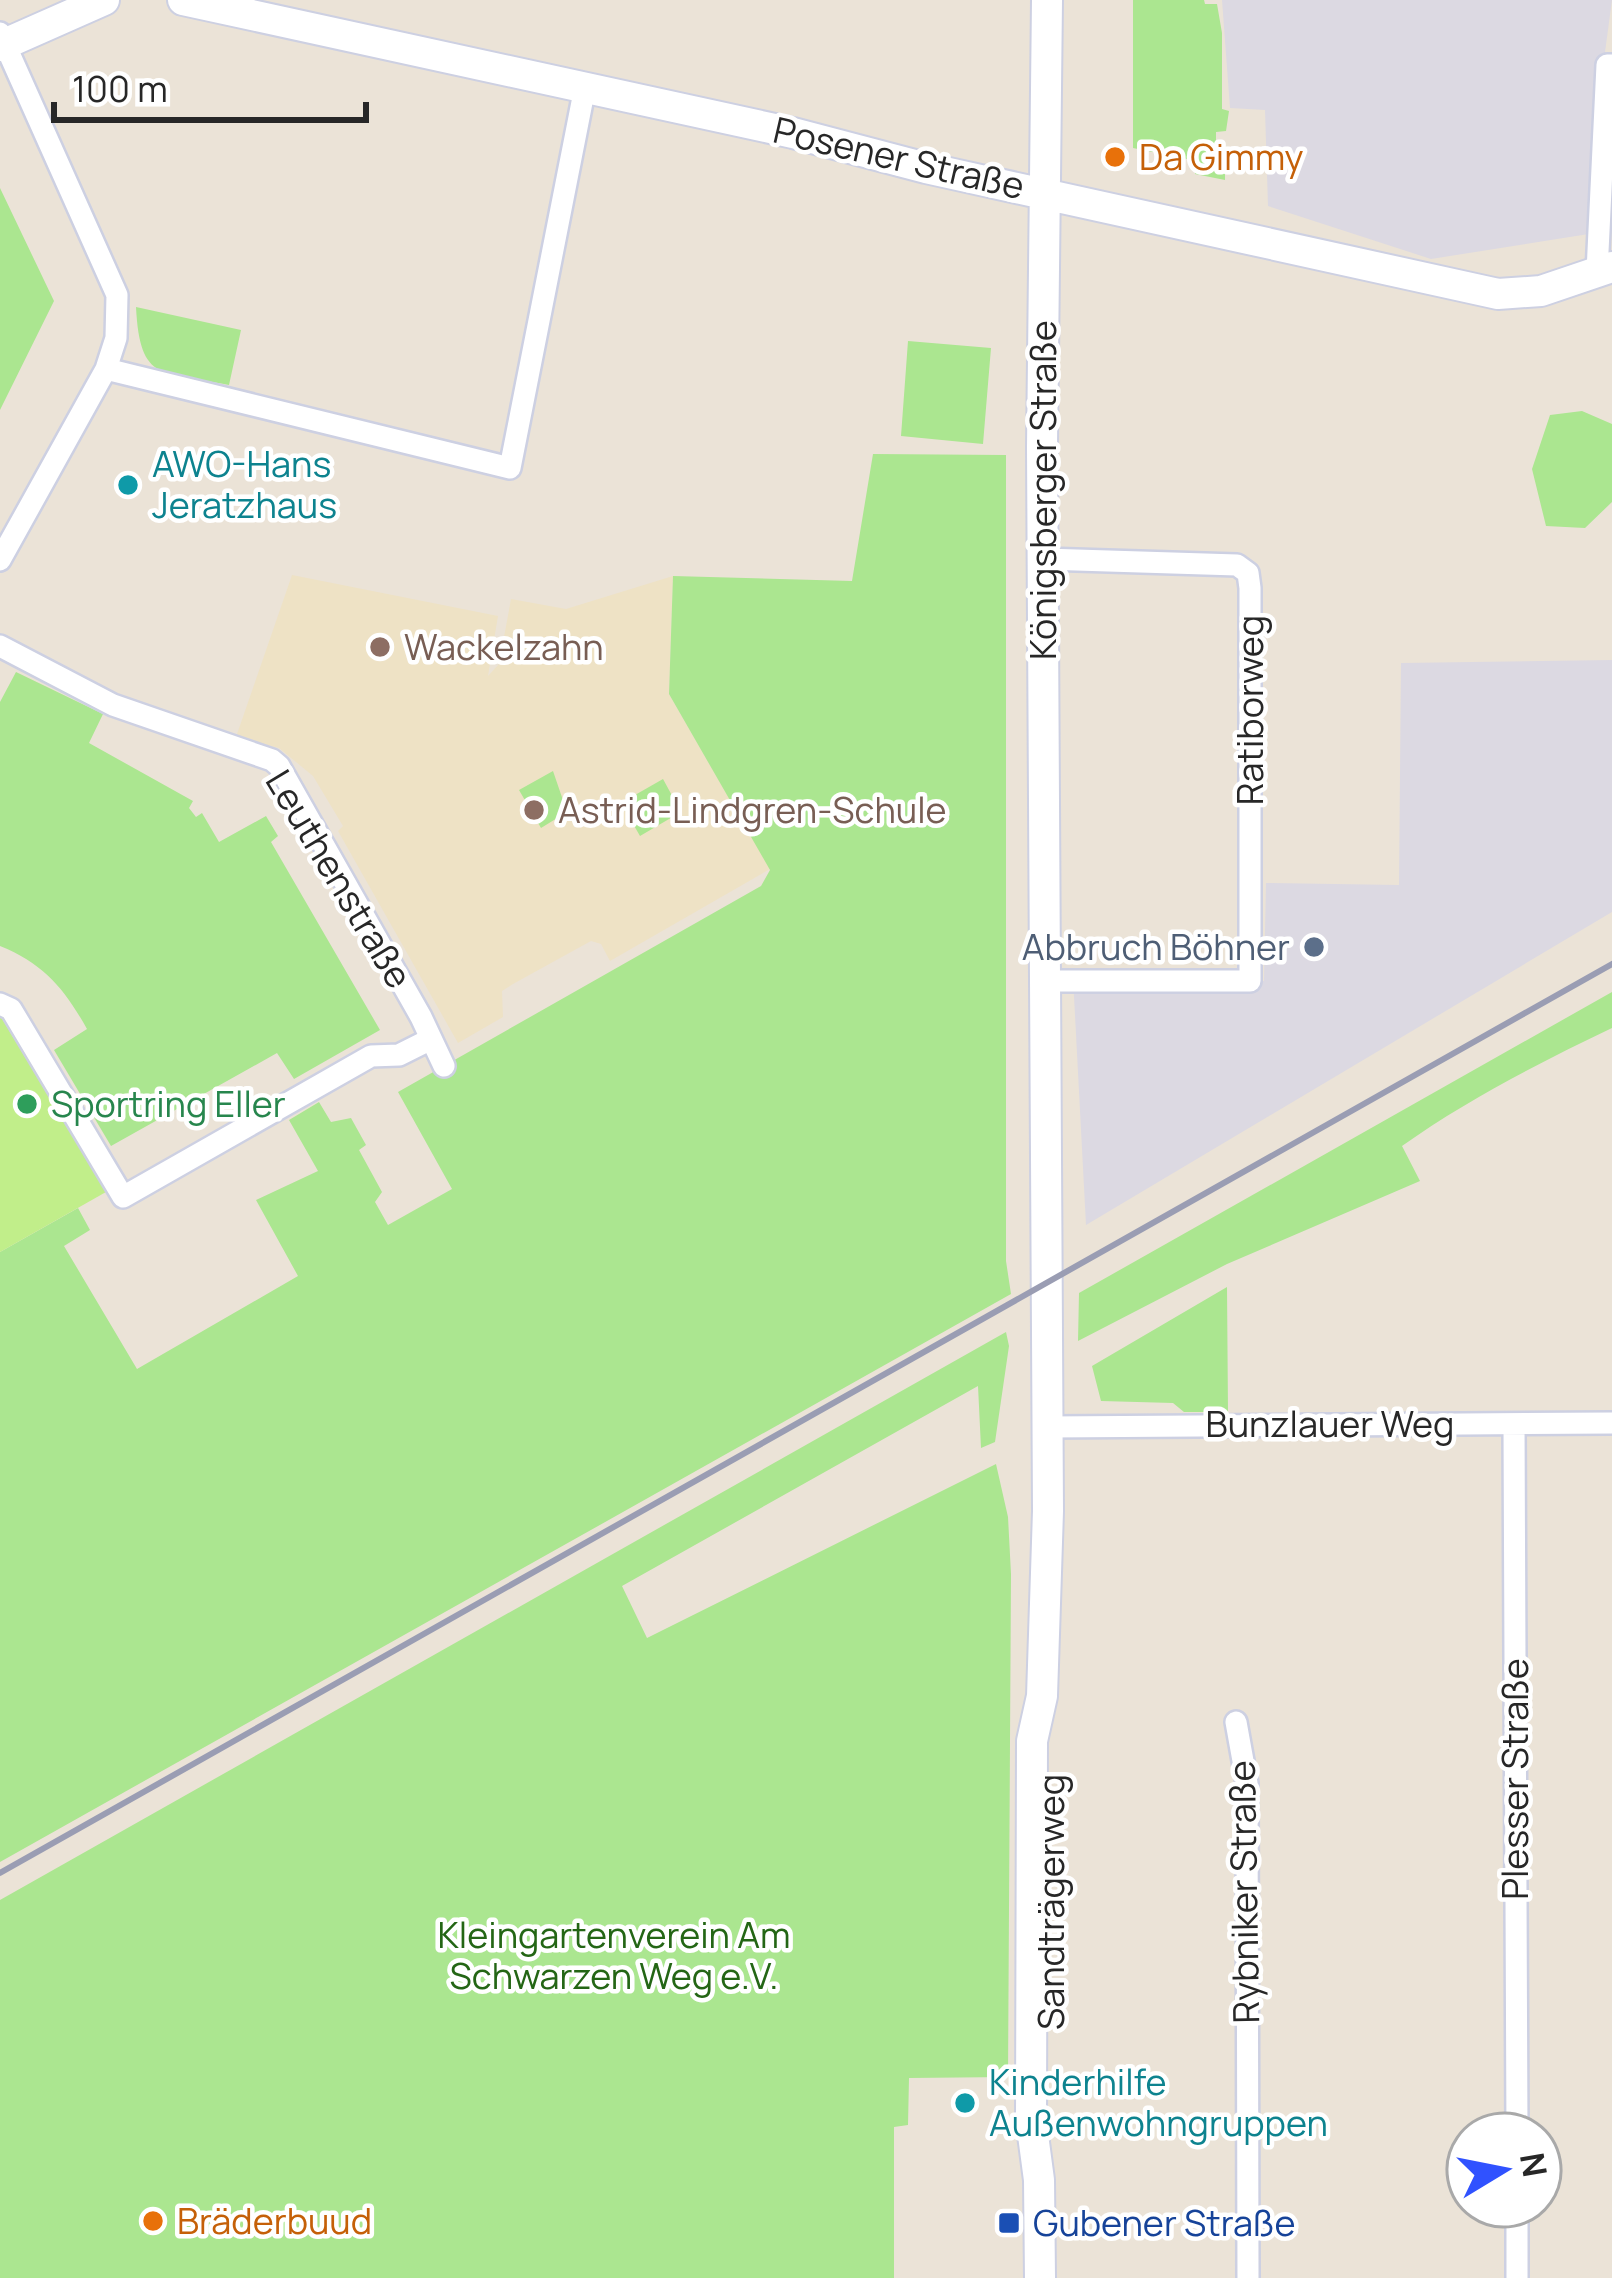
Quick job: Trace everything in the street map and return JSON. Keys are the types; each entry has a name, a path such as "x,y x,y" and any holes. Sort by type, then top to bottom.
{"main road":[{"path":"2,41 104,0"},
{"name":"Posener Straße","path":"183,0 1498,294 1541,291 1604,269"},
{"name":"Königsberger Straße","path":"1047,0 1044,559 1049,1337"},
{"name":"Sandträgerweg","path":"1040,2278 1039,2180 1050,2121 1052,1737 1042,1696 1049,1337"}],"street":[{"path":"0,560 106,369 116,338 117,295 2,41"},
{"path":"1604,269 1607,65 1612,65"},
{"path":"106,369 511,468 585,87"},
{"name":"Ratiborweg","path":"1044,559 1237,566 1248,573 1250,981 1045,981"},
{"name":"Leuthenstraße","path":"0,646 108,703 272,760 443,1066"},
{"path":"0,1004 11,1009 123,1197 371,1056 400,1055 431,1039"},
{"name":"Plesser Straße","path":"1514,1424 1517,2110"},
{"name":"Bunzlauer Weg","path":"1048,1426 1612,1424"},
{"name":"Rybniker Straße","path":"1236,1722 1247,1783 1247,2278"},
{"path":"1517,2230 1517,2278"}],"shaded area":[{"path":"1222,0 1612,0 1603,67 1595,233 1431,259 1268,206 1265,110 1230,108"},
{"name":"Astrid-Lindgren-Schule","path":"292,575 498,616 488,676 499,664 511,599 566,609 673,576 669,694 770,869 610,961 601,944 591,941 513,984 502,991 503,1017 458,1043 338,831 343,826 313,776 279,748 236,737"},
{"path":"1612,660 1612,912 1086,1225 1073,977 1264,981 1266,883 1399,885 1401,663"}],"green space":[{"path":"1133,0 1217,4 1222,33 1222,109 1229,111 1226,131 1216,132 1216,160 1225,161 1225,180 1195,174 1197,161 1133,148"},
{"path":"0,188 54,301 0,410"},
{"path":"136,307 241,330 229,385 159,370 143,350"},
{"path":"908,341 991,348 983,444 901,436"},
{"path":"1582,411 1612,424 1612,502 1585,528 1546,526 1532,469 1550,415"},
{"path":"873,454 1006,455 1006,1261 1011,1294 0,1862 0,1252 78,1208 90,1230 64,1246 137,1369 298,1276 256,1200 318,1171 289,1120 319,1102 331,1122 351,1118 366,1145 359,1150 382,1192 375,1202 388,1225 452,1189 398,1092 761,886 770,870 669,694 673,576 852,581"},
{"path":"16,672 103,714 89,743 193,801 189,808 196,817 202,813 219,842 266,816 278,836 271,842 380,1030 294,1079 277,1053 111,1146 54,1050 87,1029 51,979 0,946 0,702"},
{"path":"553,771 567,812 541,828 519,790"},
{"path":"663,779 681,812 640,836 621,803"},
{"path":"1612,992 1612,1028 1504,1082 1402,1146 1420,1181 1227,1264 1078,1341 1079,1293"},
{"name":"Sportring Eller","path":"0,1015 106,1192 0,1252"},
{"path":"1227,1287 1228,1412 1184,1412 1173,1403 1101,1401 1092,1366"},
{"name":"Kleingartenverein Am Schwarzen Weg e.V.","path":"1006,1332 1009,1346 995,1442 981,1448 978,1386 622,1586 647,1638 996,1464 1008,1517 1011,1574 1008,2077 909,2078 908,2125 894,2127 894,2278 0,2278 0,1900"}],"railway":[{"path":"0,1873 1612,964"}],"place":[{"name":"Da Gimmy","path":"1115,157"},
{"name":"AWO-Hans Jeratzhaus","path":"128,485"},
{"name":"Wackelzahn","path":"380,647"},
{"name":"Astrid-Lindgren-Schule","path":"534,810"},
{"name":"Abbruch Böhner","path":"1314,947"},
{"name":"Sportring Eller","path":"27,1104"},
{"name":"Kinderhilfe Außenwohngruppen","path":"965,2103"},
{"name":"Bräderbuud","path":"153,2221"},
{"name":"Gubener Straße","path":"1009,2223"}]}
